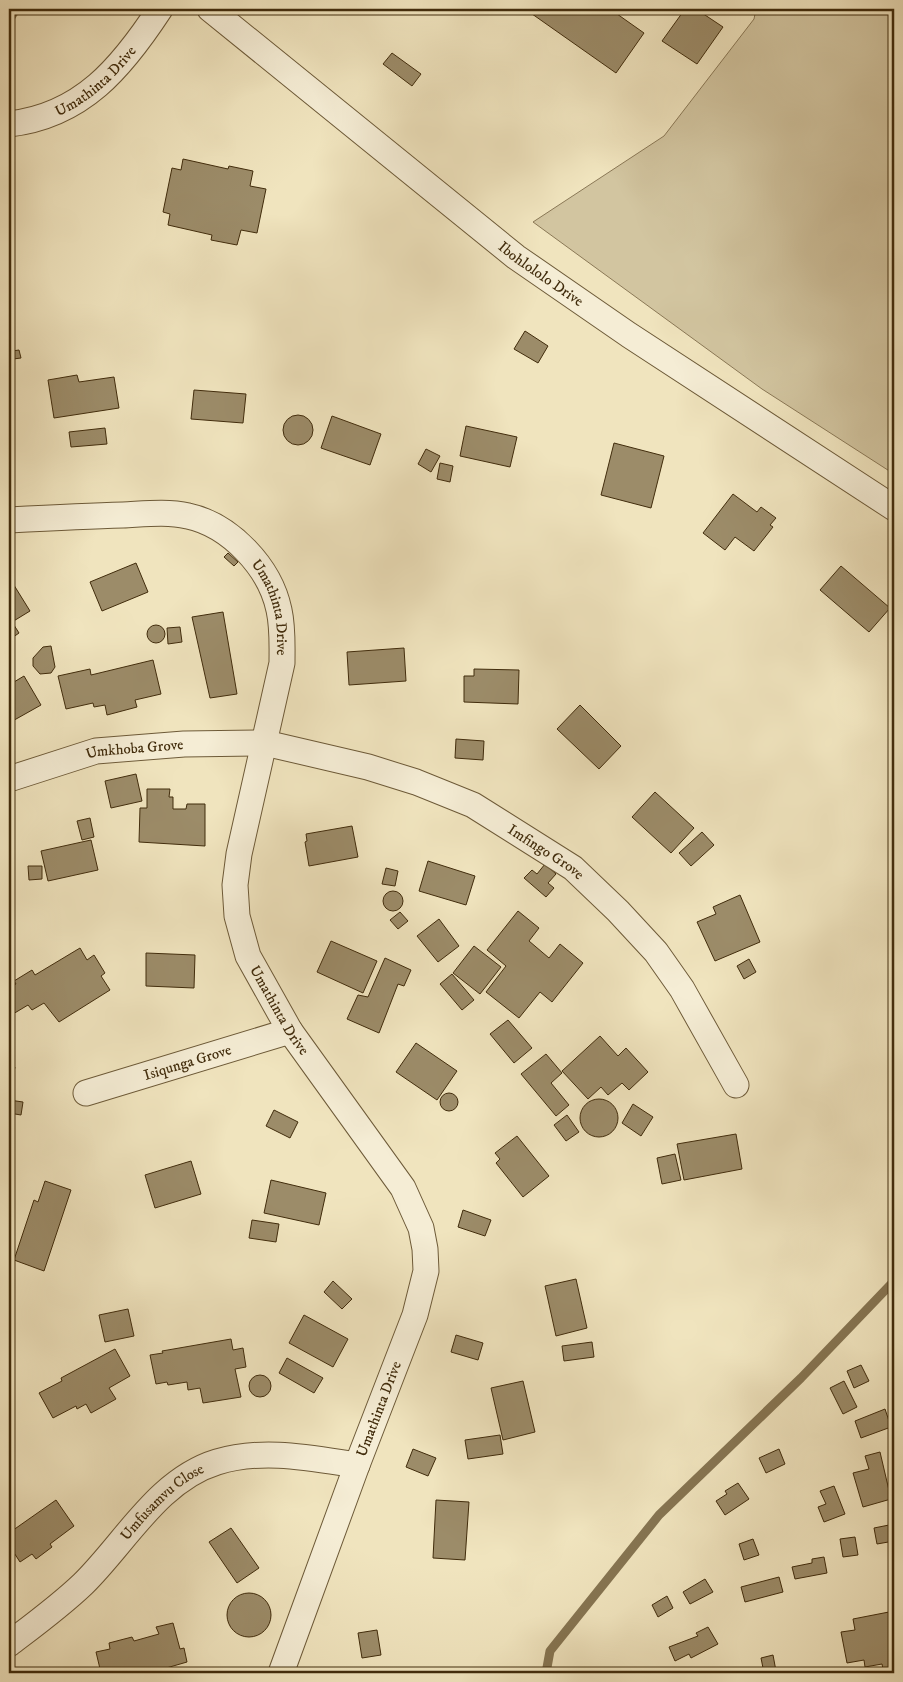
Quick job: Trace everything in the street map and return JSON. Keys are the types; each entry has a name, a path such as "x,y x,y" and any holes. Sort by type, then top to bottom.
{"street":[{"name":"Umathinta Drive","path":"9,124 44,117 85,96 109,77 140,39 160,9"},
{"name":"Ibohlololo Drive","path":"210,9 516,257 629,336 894,508"},
{"name":"Umathinta Drive","path":"9,520 160,513 188,516 211,525 250,553 270,587 279,608 283,633 282,663 239,854 235,885 237,916 248,956 290,1031 402,1188 422,1228 426,1270 415,1315 357,1464 281,1673"},
{"name":"Umkhoba Grove","path":"9,779 96,751 184,744 265,743"},
{"name":"Imfingo Grove","path":"265,743 368,767 416,782 473,805 573,868 656,952 696,1014 736,1085"},
{"name":"Isiqunga Grove","path":"86,1093 290,1031"},
{"name":"Umfusamvu Close","path":"9,1644 82,1585 111,1555 140,1518 170,1489 204,1467 217,1462 257,1455 281,1455 357,1464"}],"shaded area":[{"path":"756,9 894,9 894,474 762,389 533,222 664,136 754,19"}],"building":[{"path":"525,9 610,9 644,33 616,73"},
{"path":"685,9 696,9 723,27 697,64 662,41"},
{"path":"392,53 421,74 412,86 383,64"},
{"path":"183,159 228,169 229,166 253,171 250,186 266,189 257,233 241,230 237,245 211,240 212,235 168,225 170,214 163,212 172,168 181,170"},
{"path":"525,331 548,346 538,363 514,349"},
{"path":"19,350 21,358 13,359 12,351"},
{"path":"77,375 79,382 114,377 119,408 54,418 48,380"},
{"path":"194,390 246,394 243,423 191,419"},
{"path":"298,415 309,419 313,430 309,441 298,445 287,441 283,430 287,419"},
{"path":"332,416 381,434 370,465 321,448"},
{"path":"466,426 517,437 510,467 460,456"},
{"path":"105,428 107,444 71,447 69,432"},
{"path":"614,443 664,456 651,508 601,495"},
{"path":"426,449 440,456 431,472 418,464"},
{"path":"440,463 453,466 450,482 437,479"},
{"path":"733,494 757,512 761,507 776,518 770,525 773,527 754,551 735,537 725,550 703,533"},
{"path":"228,553 238,562 234,566 224,557"},
{"path":"136,563 148,592 102,611 90,582"},
{"path":"841,566 890,608 869,632 820,590"},
{"path":"12,582 30,611 12,622 19,633 9,640 9,584"},
{"path":"223,612 237,694 210,698 192,617"},
{"path":"156,625 162,628 165,634 162,640 156,643 150,640 147,634 150,628"},
{"path":"180,627 182,642 168,644 167,628"},
{"path":"51,646 55,667 51,673 40,674 33,666 33,658 43,647"},
{"path":"404,648 406,681 349,685 347,652"},
{"path":"153,660 161,694 135,700 137,707 107,715 105,705 94,707 93,703 66,709 58,676 90,669 91,675"},
{"path":"474,669 519,670 518,704 464,702 464,676 474,676"},
{"path":"24,676 41,705 9,723 9,685"},
{"path":"580,705 621,746 599,769 557,729"},
{"path":"456,739 484,741 483,760 455,758"},
{"path":"136,774 142,801 111,808 105,781"},
{"path":"147,789 170,789 169,797 173,797 173,809 186,809 187,804 205,804 205,846 139,842 140,808 147,808"},
{"path":"655,792 694,828 671,853 632,817"},
{"path":"90,818 94,837 82,840 77,821"},
{"path":"352,826 358,857 309,866 305,842 307,841 306,834"},
{"path":"702,832 714,845 691,866 679,853"},
{"path":"91,840 98,870 48,881 41,851"},
{"path":"428,861 475,876 466,905 419,891"},
{"path":"545,864 556,874 548,883 554,888 546,897 524,878 532,870 537,874"},
{"path":"28,866 42,866 42,879 29,880"},
{"path":"386,868 398,871 395,886 382,884"},
{"path":"389,891 397,891 403,897 403,905 397,911 389,911 383,905 383,897"},
{"path":"740,895 760,942 715,961 697,922 716,914 713,907"},
{"path":"518,911 539,928 529,941 549,958 560,944 583,963 552,1002 540,992 519,1018 486,992 506,966 487,950"},
{"path":"400,912 408,921 398,929 390,920"},
{"path":"439,919 459,946 438,962 417,936"},
{"path":"331,941 377,961 363,993 317,972"},
{"path":"474,946 501,967 480,994 453,973"},
{"path":"80,948 87,960 94,955 105,973 101,976 110,990 59,1022 44,1003 32,1010 28,1005 13,1014 9,1007 9,988 16,984 14,981 32,970 35,975"},
{"path":"146,953 195,955 194,988 146,986"},
{"path":"385,958 411,970 404,986 398,984 379,1033 347,1019 358,995 368,997"},
{"path":"749,959 756,972 744,979 737,966"},
{"path":"452,974 474,1000 462,1010 440,984"},
{"path":"508,1020 532,1048 514,1063 490,1034"},
{"path":"600,1036 618,1056 626,1048 648,1072 629,1090 622,1083 608,1095 601,1087 588,1099 562,1071"},
{"path":"416,1043 457,1071 437,1100 396,1072"},
{"path":"546,1054 562,1073 551,1083 569,1105 556,1116 521,1074"},
{"path":"9,1066 15,1067 11,1086 9,1086"},
{"path":"449,1093 455,1096 458,1102 455,1108 449,1111 443,1108 440,1102 443,1096"},
{"path":"599,1099 613,1104 618,1118 613,1132 599,1137 585,1132 580,1118 585,1104"},
{"path":"9,1100 23,1102 21,1115 9,1113"},
{"path":"633,1104 653,1117 641,1136 622,1123"},
{"path":"274,1110 298,1122 290,1138 266,1126"},
{"path":"567,1115 579,1132 566,1141 554,1125"},
{"path":"736,1134 742,1169 684,1180 677,1144"},
{"path":"517,1136 549,1176 523,1197 496,1163 500,1159 495,1153"},
{"path":"675,1154 681,1180 662,1184 657,1158"},
{"path":"191,1161 201,1194 155,1208 145,1175"},
{"path":"271,1180 326,1193 319,1225 264,1213"},
{"path":"45,1181 71,1190 44,1271 14,1260 34,1200 38,1202"},
{"path":"463,1210 491,1220 485,1236 458,1227"},
{"path":"252,1220 279,1224 276,1242 249,1238"},
{"path":"576,1279 587,1328 556,1336 545,1286"},
{"path":"333,1281 352,1299 342,1309 324,1292"},
{"path":"128,1309 134,1336 105,1342 99,1315"},
{"path":"304,1315 348,1339 333,1367 289,1343"},
{"path":"456,1335 483,1343 478,1360 451,1352"},
{"path":"231,1339 233,1350 243,1348 246,1367 235,1369 241,1397 203,1403 200,1388 188,1390 187,1382 168,1385 167,1382 156,1384 150,1355 163,1353 162,1351"},
{"path":"592,1342 594,1357 564,1361 562,1346"},
{"path":"115,1349 130,1376 109,1388 116,1399 91,1413 86,1404 77,1409 76,1406 53,1418 39,1393 62,1381 61,1378"},
{"path":"287,1358 323,1378 314,1393 279,1373"},
{"path":"861,1365 869,1381 854,1388 847,1371"},
{"path":"256,1375 264,1375 271,1382 271,1390 264,1397 256,1397 249,1390 249,1382"},
{"path":"523,1381 535,1432 503,1440 491,1388"},
{"path":"844,1381 857,1407 843,1414 830,1388"},
{"path":"894,1401 894,1422 889,1412"},
{"path":"885,1409 891,1427 861,1438 855,1421"},
{"path":"500,1435 503,1454 468,1459 465,1440"},
{"path":"894,1445 894,1463 889,1447"},
{"path":"413,1449 436,1458 428,1476 406,1467"},
{"path":"779,1449 785,1464 766,1473 759,1458"},
{"path":"880,1452 891,1499 863,1507 853,1473 869,1469 865,1456"},
{"path":"738,1483 749,1499 725,1515 716,1501 727,1494 725,1491"},
{"path":"834,1486 845,1514 824,1522 818,1507 826,1504 820,1491"},
{"path":"56,1500 74,1526 50,1544 52,1547 36,1559 32,1554 20,1562 9,1545 9,1533"},
{"path":"436,1500 469,1502 465,1560 433,1558"},
{"path":"894,1524 894,1541 877,1544 874,1528"},
{"path":"231,1528 259,1568 237,1583 209,1542"},
{"path":"855,1537 858,1555 843,1557 840,1539"},
{"path":"753,1539 759,1555 744,1560 739,1544"},
{"path":"824,1557 827,1573 795,1579 792,1567 812,1563 812,1559"},
{"path":"779,1577 783,1592 745,1602 741,1587"},
{"path":"705,1579 713,1592 690,1604 683,1592"},
{"path":"253,1593 265,1599 270,1607 270,1623 265,1631 257,1636 245,1637 233,1631 228,1623 227,1611 233,1599 241,1594"},
{"path":"667,1596 673,1608 658,1617 652,1605"},
{"path":"894,1611 894,1667 883,1669 882,1664 865,1667 864,1660 847,1663 841,1632 855,1630 853,1619"},
{"path":"173,1623 180,1649 184,1648 187,1662 149,1673 101,1673 96,1652 110,1649 109,1643 132,1637 134,1641 159,1634 156,1627"},
{"path":"708,1627 718,1644 691,1658 689,1654 675,1661 669,1647 698,1636 696,1633"},
{"path":"377,1630 381,1655 362,1658 358,1633"},
{"path":"773,1655 776,1671 764,1673 761,1658"}],"waterway":[{"path":"9,20 16,9"},
{"path":"546,1673 550,1651 659,1515 801,1378 894,1281"}]}
